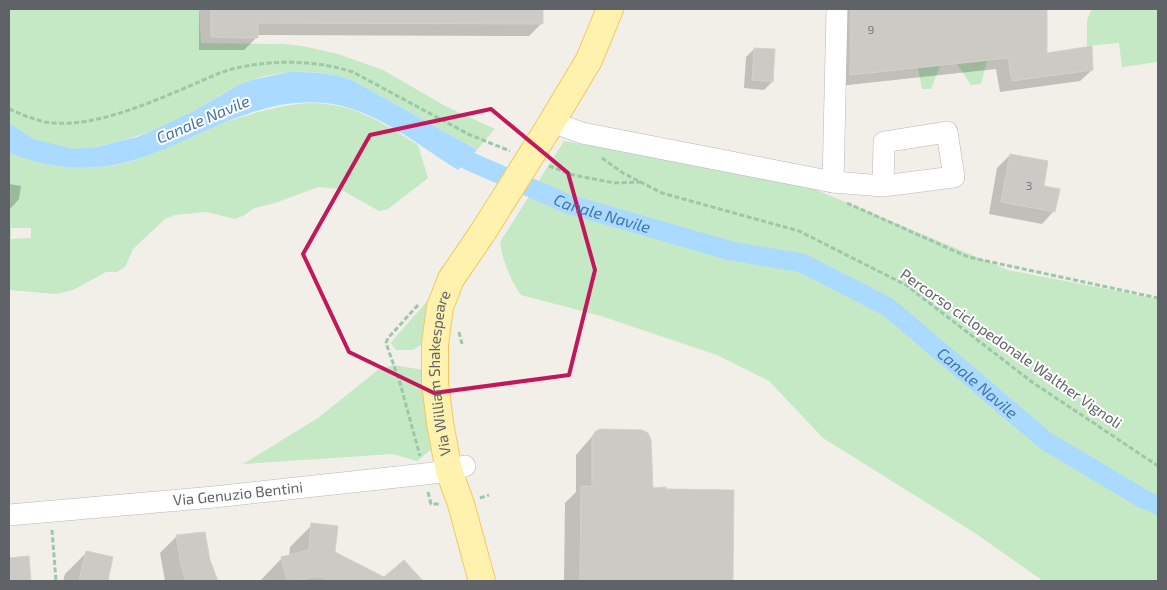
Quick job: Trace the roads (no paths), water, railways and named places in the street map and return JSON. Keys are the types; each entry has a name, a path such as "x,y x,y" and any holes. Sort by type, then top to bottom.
{"main road":[{"path":"550,126 589,60 610,9"},
{"name":"Via William Shakespeare","path":"482,581 461,504 447,470 435,383 435,344 440,307 451,279 550,126"},
{"name":"Via William Shakespeare","path":"447,470 477,499 499,581"}],"street":[{"path":"833,182 837,9"},
{"path":"550,126 833,182 883,186"},
{"name":"Via Genuzio Bentini","path":"9,515 196,499 447,470"}],"water":[{"path":"289,72 322,73 354,81 477,150 458,170 395,129 361,112 325,103 299,103 274,106 249,113 155,153 116,165 85,168 69,167 38,162 9,153 9,123 33,139 74,149 96,147 137,137 158,128 194,111 238,85"}],"waterway":[{"name":"Canale Navile","path":"446,148 469,161 568,204 731,251 802,263 888,307 1046,441 1145,500 1158,505"}]}
